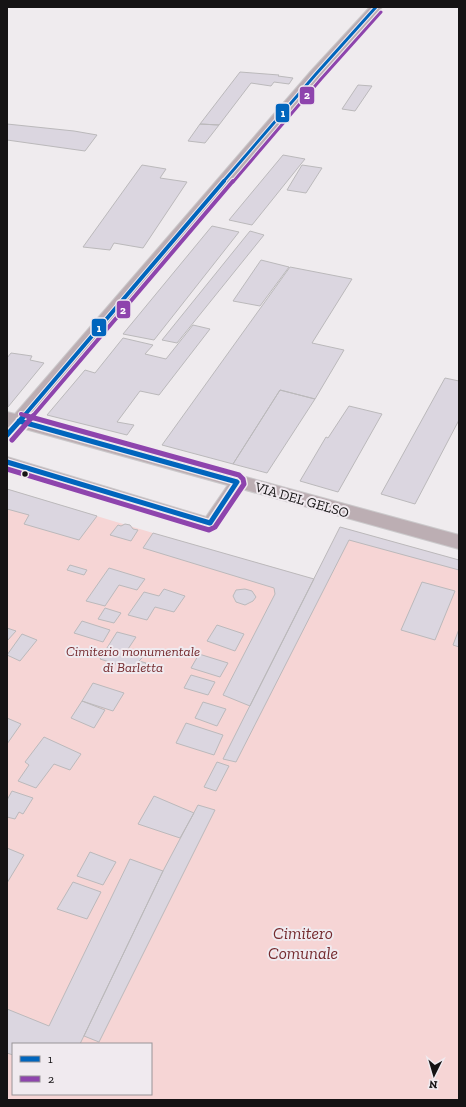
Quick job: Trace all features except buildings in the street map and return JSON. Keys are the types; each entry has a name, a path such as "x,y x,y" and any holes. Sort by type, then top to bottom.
{"street":[{"path":"11,425 376,7"},
{"name":"VIA DEL GELSO","path":"11,425 238,482 459,542"}],"lane":[{"path":"7,462 210,523 238,482"}],"green space":[{"path":"7,489 314,579 340,527 459,560 459,1100 7,1100"}],"transit line":[{"name":"1","path":"7,435 316,74 376,7"},
{"name":"2","path":"12,440 321,79 381,12"},
{"name":"2","path":"7,469 209,530 215,527 244,484 243,479 239,475 21,414"},
{"name":"1","path":"7,462 210,523 237,482 19,421"}],"park label":[{"name":"Cimiterio monumentale di Barletta","path":"133,660"},
{"name":"Cimitero Comunale","path":"303,943"}]}
